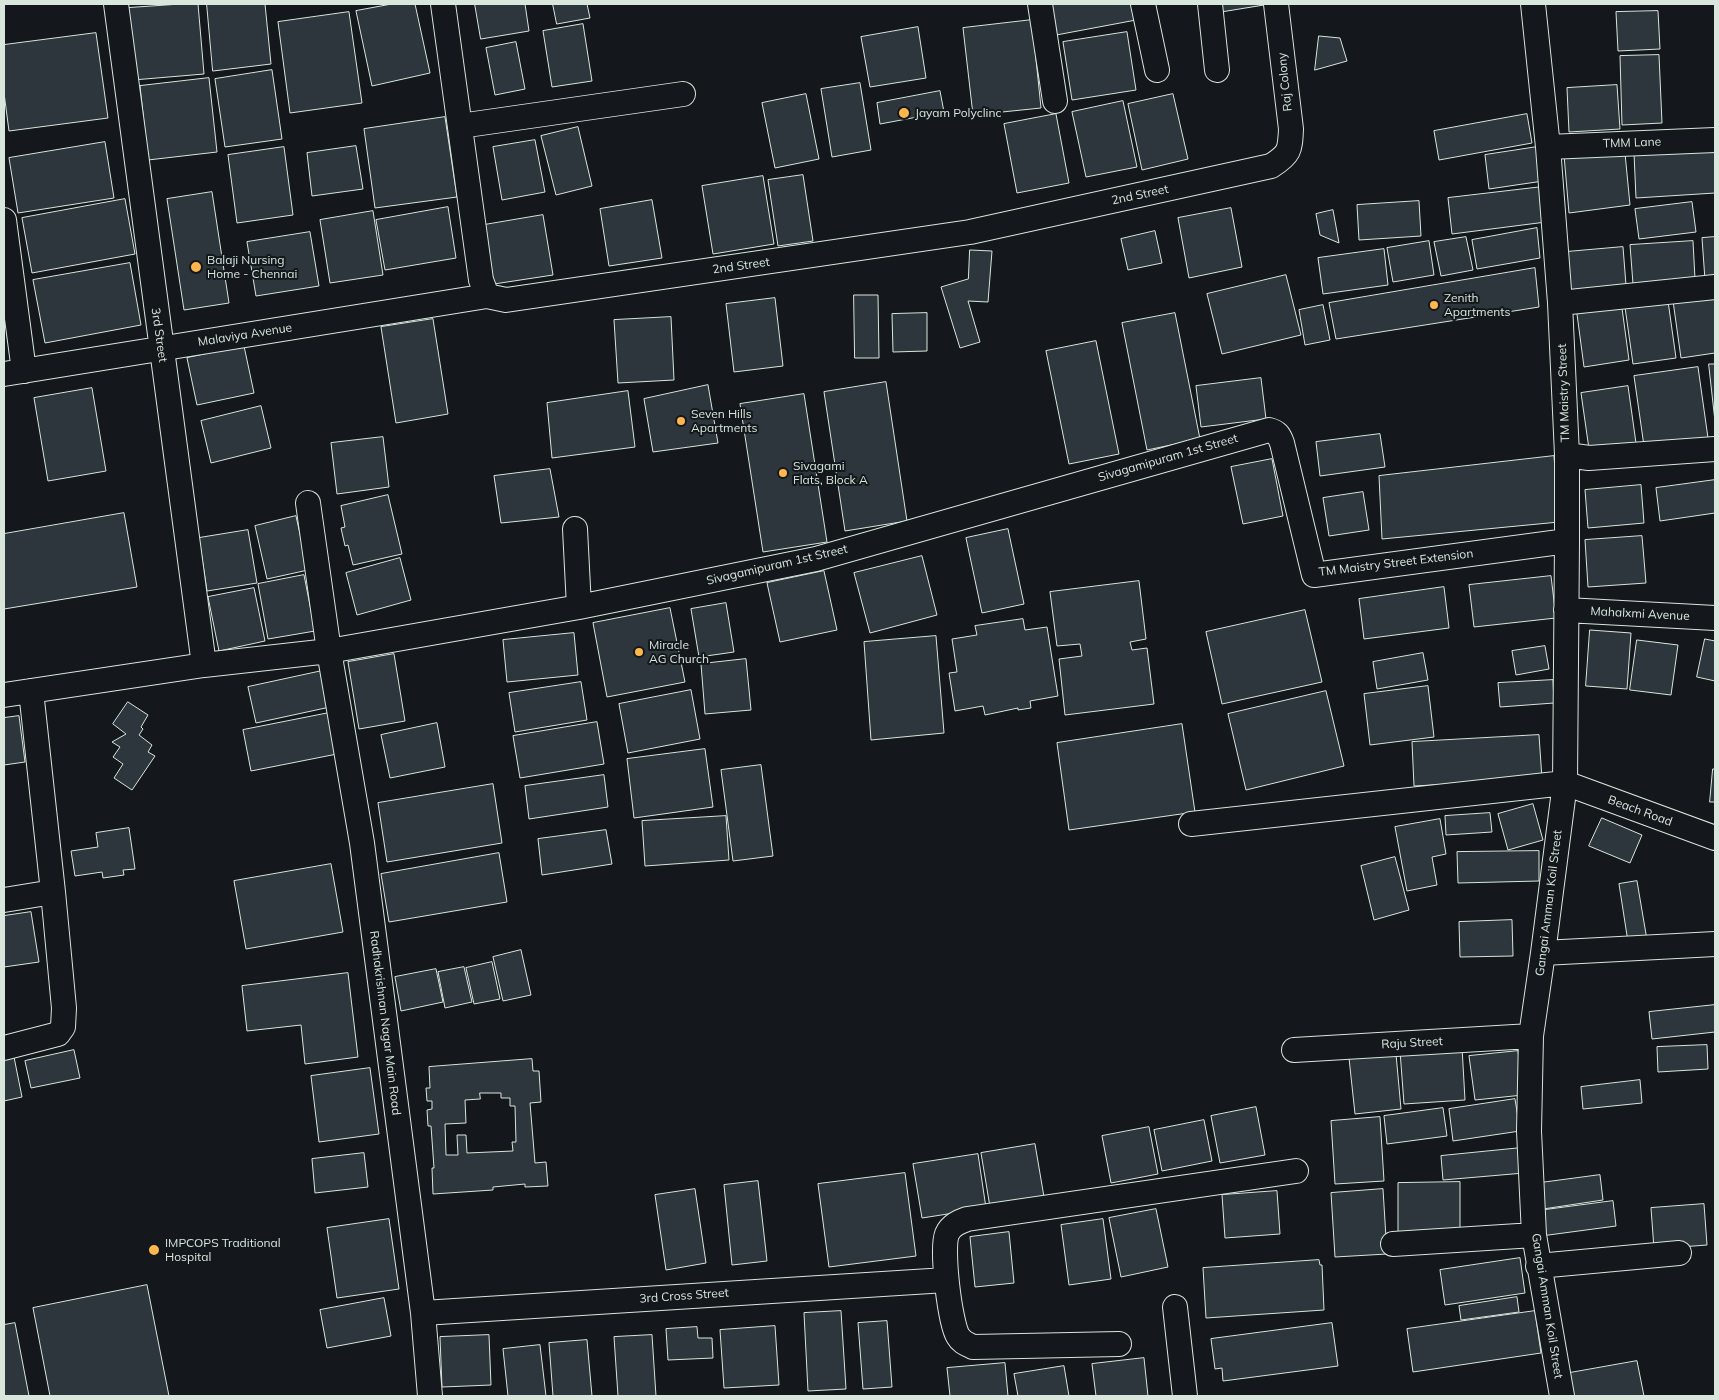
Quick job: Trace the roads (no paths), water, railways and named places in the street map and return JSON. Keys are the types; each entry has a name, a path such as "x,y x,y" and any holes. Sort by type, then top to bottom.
{"street":[{"name":"3rd Street","path":"116,4 204,666"},
{"path":"443,4 481,280 486,296"},
{"path":"1040,4 1055,101"},
{"path":"1143,4 1157,70"},
{"path":"1210,4 1217,70"},
{"name":"Raj Colony","path":"1276,4 1291,129 1290,146 1284,158"},
{"name":"TM Maistry Street","path":"1533,4 1548,146 1560,303 1567,455 1565,783"},
{"path":"460,126 683,94"},
{"name":"TMM Lane","path":"1548,146 1715,140"},
{"name":"2nd Street","path":"486,296 506,300 970,232 1271,166 1284,158"},
{"path":"4,220 14,373"},
{"path":"1560,303 1715,287"},
{"name":"Malaviya Avenue","path":"14,373 486,296"},
{"name":"Sivagamipuram 1st Street","path":"4,695 204,666 329,651 579,607 816,559 1261,431 1275,431"},
{"name":"TM Maistry Street Extension","path":"1275,431 1280,436 1282,443 1314,575 1567,541"},
{"path":"1567,455 1589,458 1715,449"},
{"name":"Radhakrishnan Nagar Main Road","path":"308,503 329,651 362,843 423,1312 430,1396"},
{"path":"575,530 579,607"},
{"name":"Mahalxmi Avenue","path":"1566,610 1715,618"},
{"path":"4,1048 58,1034 63,1027 64,1008 53,892 31,691"},
{"path":"1191,824 1565,783"},
{"name":"Beach Road","path":"1565,783 1715,838"},
{"name":"Gangai Amman Koil Street","path":"1562,1396 1534,1235 1529,1131 1531,1036 1565,783"},
{"path":"4,900 53,892"},
{"path":"1543,953 1715,944"},
{"name":"Raju Street","path":"1294,1050 1531,1036"},
{"path":"1118,1344 974,1347 964,1344 956,1332 946,1280 945,1241 947,1233 952,1226 967,1218 1296,1171"},
{"path":"1393,1244 1534,1235"},
{"path":"1538,1266 1680,1253"},
{"name":"3rd Cross Street","path":"423,1312 946,1280"},
{"path":"1175,1307 1185,1396"}],"place":[{"name":"Jayam Polyclinc","path":"904,113"},
{"name":"Balaji Nursing Home - Chennai","path":"196,267"},
{"name":"Zenith Apartments","path":"1434,305"},
{"name":"Seven Hills Apartments","path":"681,421"},
{"name":"Sivagami Flats, Block A","path":"783,473"},
{"name":"Miracle AG Church","path":"639,652"},
{"name":"IMPCOPS Traditional Hospital","path":"154,1250"}]}
